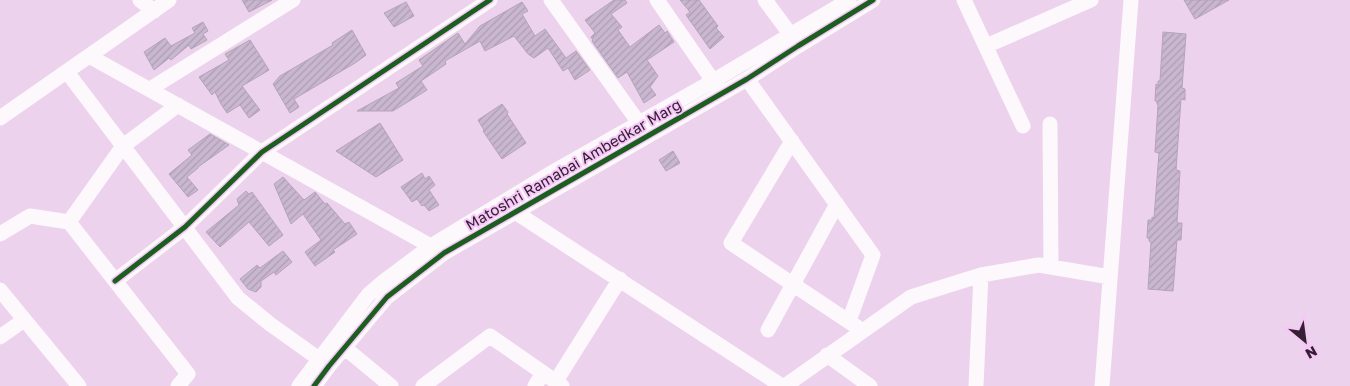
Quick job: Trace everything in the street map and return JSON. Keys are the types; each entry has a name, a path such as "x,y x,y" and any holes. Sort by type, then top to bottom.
{"street":[{"path":"140,0 154,10"},
{"path":"0,118 169,0"},
{"path":"150,89 293,0"},
{"path":"115,280 185,227 262,152 490,0"},
{"path":"551,0 648,135"},
{"path":"657,0 721,94"},
{"path":"765,0 794,40"},
{"path":"299,386 324,362 368,295 383,282 639,122 713,81 794,40 849,0"},
{"name":"Matoshri Ramabai Ambedkar Marg","path":"314,386 324,362 345,348 387,297 437,249 515,212 747,79 794,40 873,0"},
{"path":"964,0 1023,126"},
{"path":"986,46 1091,0"},
{"path":"1102,386 1131,0"},
{"path":"89,56 437,249"},
{"path":"67,72 238,298 270,324 324,362"},
{"path":"747,79 873,256 849,321"},
{"path":"69,222 123,146 178,105"},
{"path":"1050,124 1051,267"},
{"path":"792,141 731,243 863,330"},
{"path":"768,330 836,204"},
{"path":"515,212 783,386 911,297 981,275 1039,265 1110,277"},
{"path":"0,234 30,216 69,222 188,374 178,386"},
{"path":"976,386 981,275"},
{"path":"535,386 554,380 620,279"},
{"path":"0,290 79,386"},
{"path":"0,337 24,320"},
{"path":"423,386 490,336 554,380"},
{"path":"345,348 391,386"},
{"path":"827,355 870,386"}],"building":[{"path":"242,0 272,0 249,12"},
{"path":"614,0 625,0 627,3 611,14 622,27 618,30 630,47 659,25 665,33 667,31 674,42 647,60 658,76 650,87 656,95 644,103 627,72 618,78 592,41 591,37 595,33 585,20"},
{"path":"680,0 699,0 718,26 716,28 724,37 710,49 686,15 690,12"},
{"path":"1184,0 1229,0 1195,19"},
{"path":"406,2 414,16 394,27 384,13"},
{"path":"522,2 528,11 522,14 535,36 545,29 566,58 576,51 590,70 575,80 568,68 563,71 548,48 534,58 528,54 514,36 485,51 480,41 445,61 446,64 421,81 427,90 393,111 357,111 399,88 396,83 423,66 419,60 458,33 465,44 480,26"},
{"path":"203,22 208,31 203,34 207,40 191,49 189,45 171,60 169,58 154,70 144,52 165,38 171,46 195,33 192,28"},
{"path":"352,30 366,55 294,99 299,107 290,113 273,84 280,76 333,45 332,43"},
{"path":"1163,32 1186,34 1182,88 1185,89 1185,100 1181,99 1176,170 1180,171 1177,223 1182,223 1181,240 1177,240 1173,291 1148,289 1151,242 1147,238 1148,220 1152,220 1152,217 1154,218 1159,153 1155,152 1158,105 1157,101 1155,101 1156,84 1158,85 1158,81 1160,81"},
{"path":"250,40 269,70 242,86 260,110 249,118 240,105 227,113 215,92 212,95 199,77 229,60 225,54"},
{"path":"502,104 526,143 502,159 483,131 478,120"},
{"path":"380,123 403,160 376,177 336,151"},
{"path":"210,134 229,145 187,177 198,190 188,197 169,174 192,155 188,150"},
{"path":"673,151 680,163 666,171 659,160"},
{"path":"422,173 425,179 429,176 435,185 429,190 439,205 429,211 417,199 412,202 401,187"},
{"path":"283,177 304,200 315,192 345,224 349,222 357,234 333,250 335,252 315,266 305,252 321,240 303,214 291,224 274,184"},
{"path":"246,191 249,194 252,192 283,235 269,246 249,222 220,247 206,232 239,205 237,199"},
{"path":"283,251 292,262 276,275 274,272 261,281 261,287 256,292 248,289 240,279 257,265 260,268"}],"cycle path":[{"path":"115,281 185,227 262,152 490,0"},
{"path":"314,386 387,297 444,253 747,79 873,0"}]}
